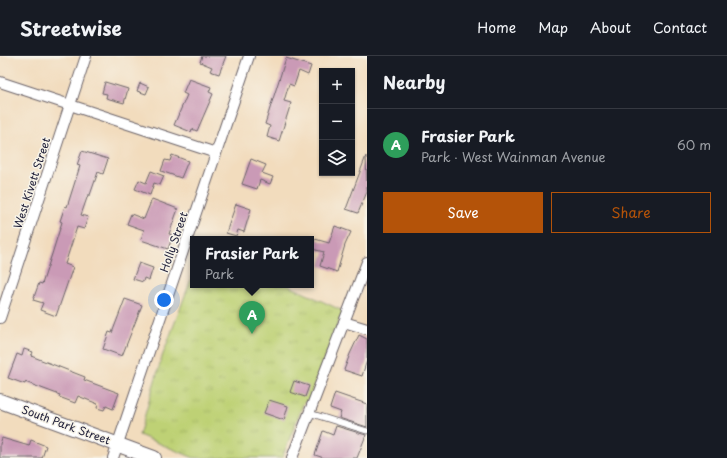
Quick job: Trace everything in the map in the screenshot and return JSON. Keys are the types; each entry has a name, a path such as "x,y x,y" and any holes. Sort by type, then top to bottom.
{"main road":[{"name":"South Park Street","path":"0,401 154,458"}],"street":[{"name":"West Kivett Street","path":"0,318 86,56"},
{"name":"Holly Street","path":"113,458 249,56"},
{"path":"0,82 216,153"},
{"path":"292,458 367,262"},
{"path":"344,322 367,329"}],"lane":[{"path":"309,413 367,431"}],"green space":[{"path":"190,282 190,288 293,288 343,311 308,402 304,402 282,458 194,458 139,435 162,357"}],"building":[{"path":"202,56 226,56 219,74 210,71 212,67 200,62"},
{"path":"286,58 311,66 308,75 299,71 294,86 289,84 284,101 291,103 279,141 267,137 270,126 265,124"},
{"path":"189,79 211,87 209,92 213,94 197,131 192,129 191,132 174,125 187,95 183,93"},
{"path":"105,82 128,89 124,103 106,98 107,94 102,93"},
{"path":"140,83 149,87 146,94 137,91"},
{"path":"82,151 108,159 103,174 98,172 81,215 88,217 84,229 77,227 65,264 73,267 56,316 40,310 43,303 33,300 39,283 42,284 52,254 62,222 60,221 65,206 67,207 80,166 77,165"},
{"path":"172,155 188,161 181,178 161,171 165,160 170,161"},
{"path":"366,156 367,192 358,213 346,209"},
{"path":"251,159 266,165 262,173 273,177 270,184 260,180 257,189 242,184"},
{"path":"151,171 164,176 160,185 154,183 150,195 135,189 139,180 146,183"},
{"path":"152,199 178,209 169,234 173,235 168,249 141,240 144,230 127,224 131,214 144,219"},
{"path":"236,204 251,209 244,232 238,230 236,236 226,233"},
{"path":"335,226 351,232 345,245 337,272 320,266 324,252 314,250 315,239 329,243"},
{"path":"139,263 153,268 149,280 144,278 143,282 133,279"},
{"path":"125,299 142,305 122,356 103,349 109,332 112,333"},
{"path":"359,335 367,339 367,360 362,376 344,370"},
{"path":"24,349 33,352 31,356 85,377 84,380 119,393 113,409 106,406 104,410 97,408 98,404 78,396 75,403 59,397 60,395 25,382 25,384 8,378 17,354 22,356"},
{"path":"294,381 309,386 305,397 290,392"},
{"path":"335,393 367,404 367,427 339,418 341,412 330,408"},
{"path":"269,400 288,406 284,420 264,413"},
{"path":"336,426 366,435 357,458 324,458 315,455 323,431 333,435"},
{"path":"2,438 29,446 31,440 46,446 42,458 0,458 0,444"}],"place":[{"name":"Frasier Park","path":"252,334"}]}
